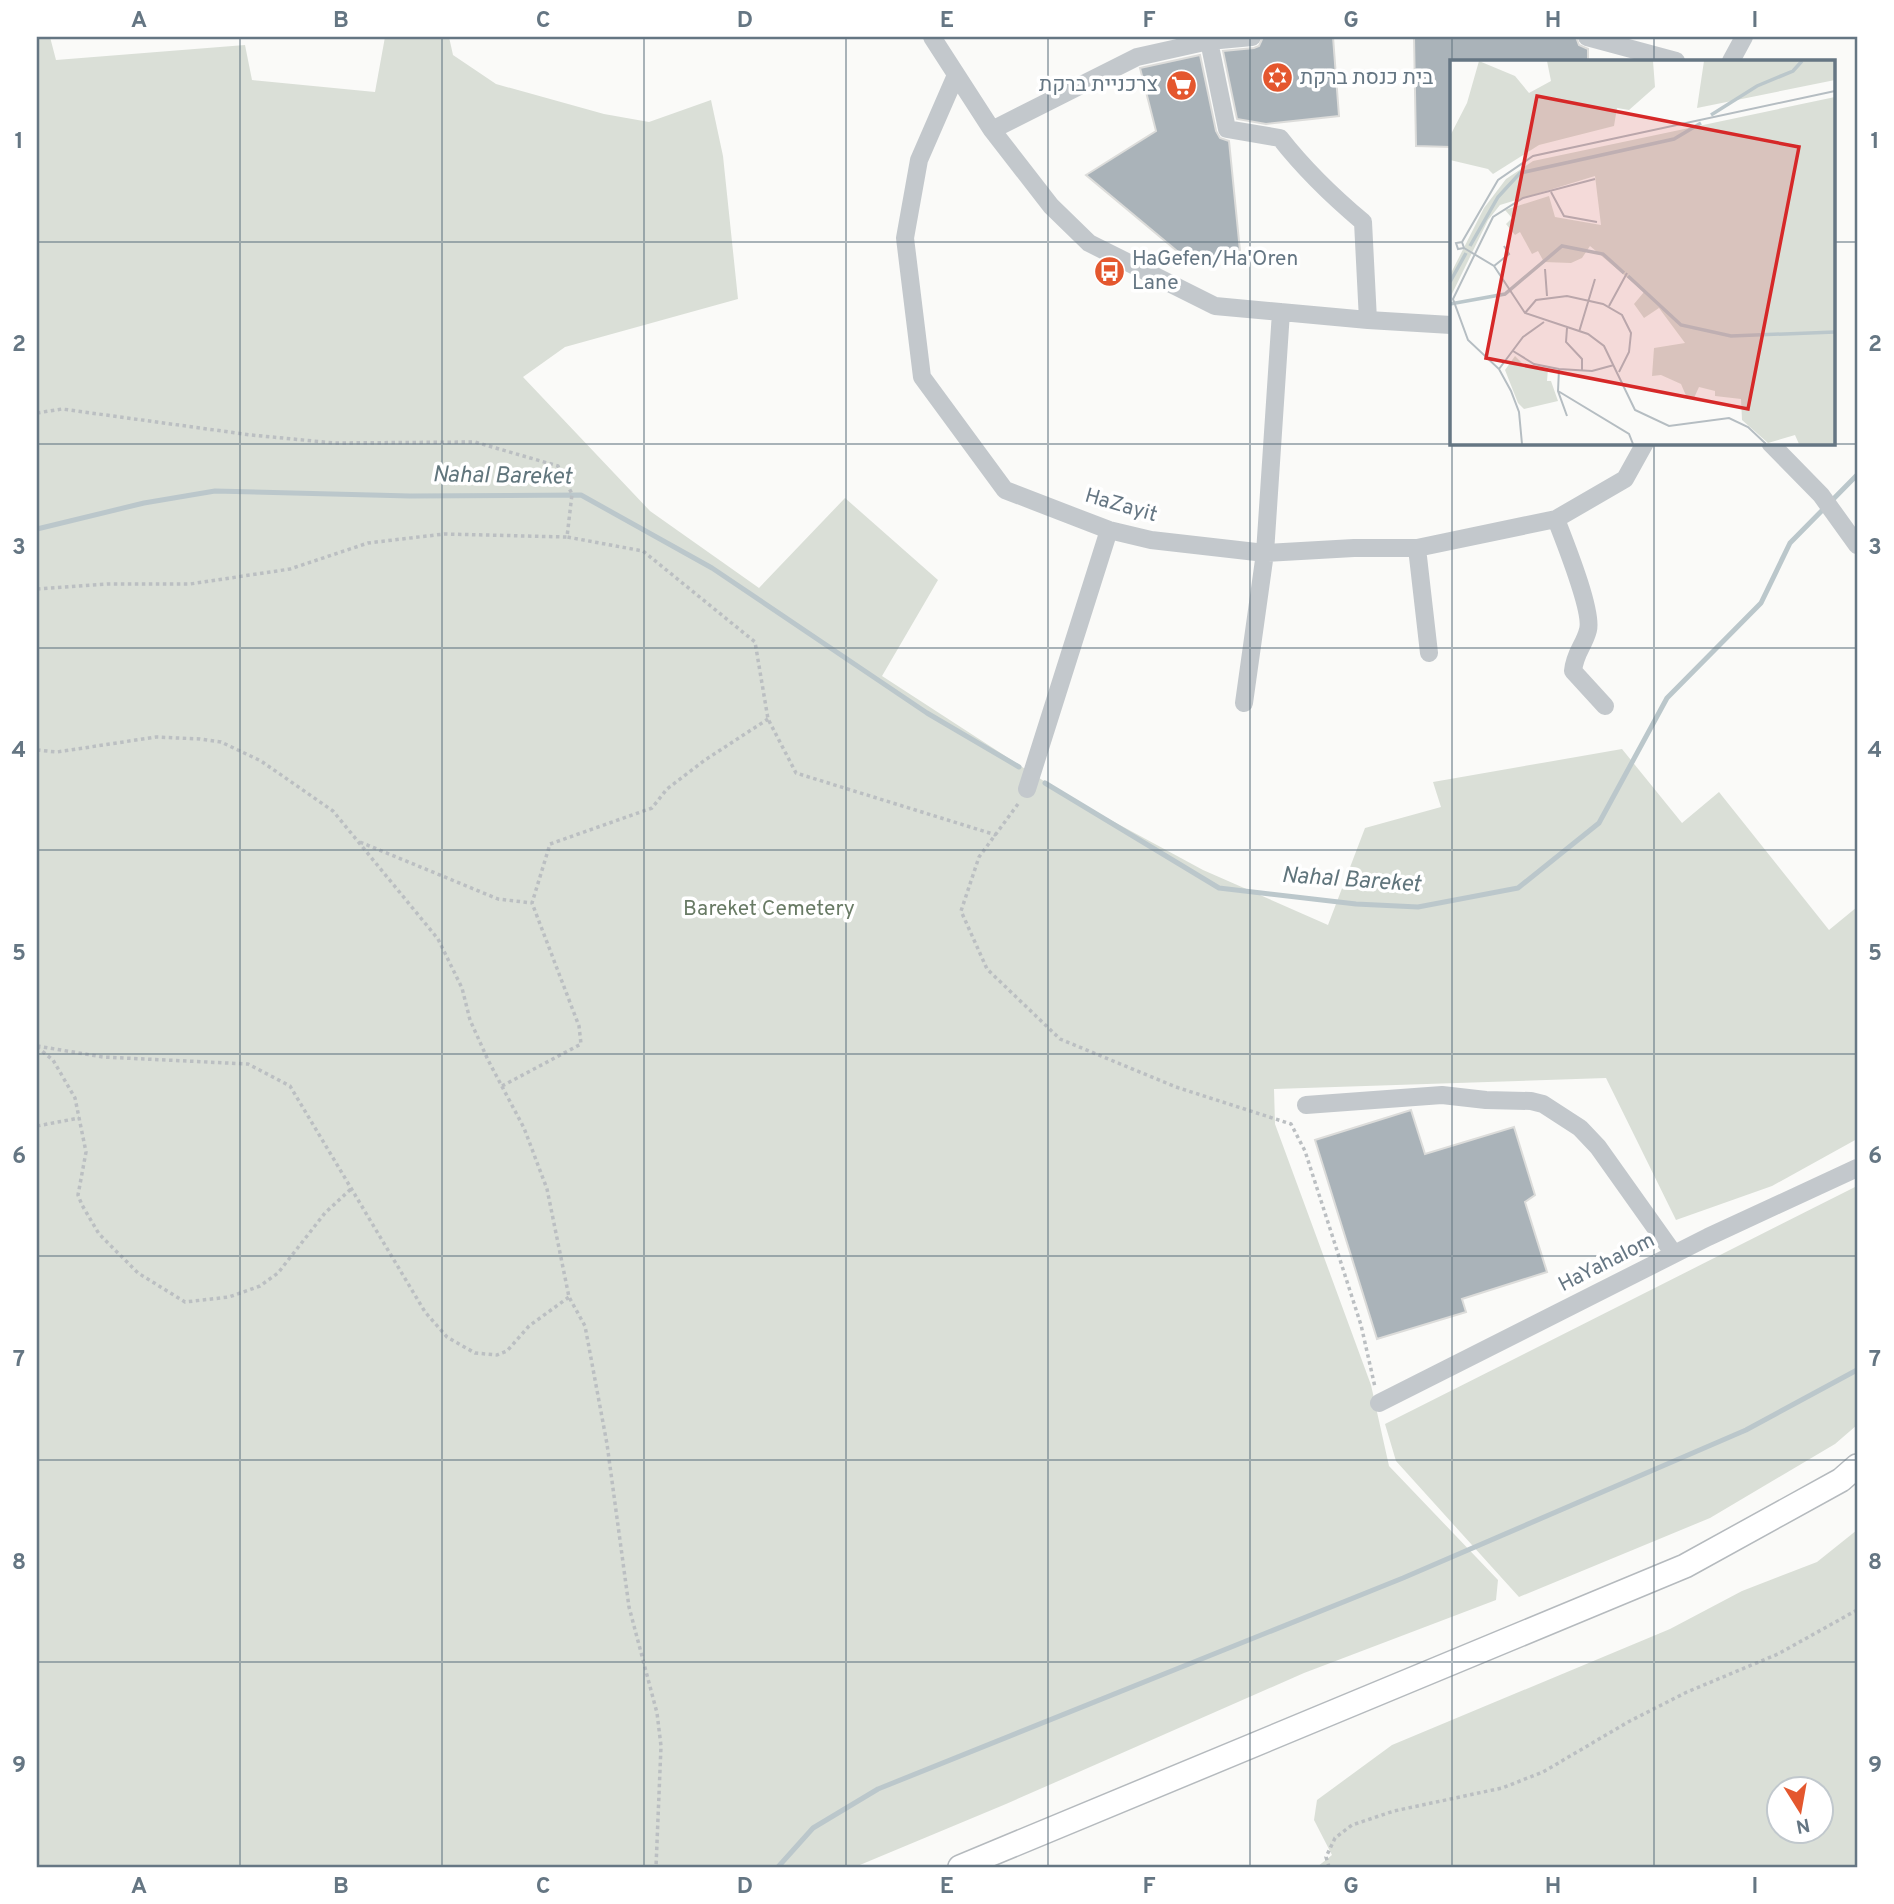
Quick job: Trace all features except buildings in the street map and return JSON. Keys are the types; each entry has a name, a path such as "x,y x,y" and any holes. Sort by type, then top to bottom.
{"main road":[{"path":"960,1867 1685,1566 1841,1480 1857,1466"}],"street":[{"path":"932,37 992,130 1051,206 1089,243 1214,306 1450,325"},
{"path":"992,130 1137,57 1209,41 1252,37"},
{"path":"1587,37 1672,60"},
{"path":"1732,60 1744,37"},
{"path":"1209,41 1227,129 1280,138 1304,169 1363,222 1368,320"},
{"name":"HaZayit","path":"956,75 919,160 905,238 922,377 1005,490 1109,530 1151,540 1265,553 1417,548 1556,519 1625,479 1644,444"},
{"path":"1244,703 1265,553 1281,312"},
{"path":"1771,444 1821,495 1857,545"},
{"path":"1556,519 1581,588 1589,629 1575,657 1573,671 1605,706"},
{"path":"1027,789 1109,530"},
{"path":"1417,548 1429,653"},
{"path":"1306,1105 1442,1095 1543,1104 1580,1128 1598,1147 1674,1254"},
{"name":"HaYahalom","path":"1379,1403 1674,1254 1857,1168"}],"path":[{"path":"37,413 62,409 251,435 334,443 475,442 558,466 572,494 567,537"},
{"path":"37,589 108,584 190,584 290,569 368,543 444,534 567,537 643,551 755,642 768,719 796,773 996,835"},
{"path":"502,1086 580,1044 579,1026 532,903 550,844 652,808 667,789 705,760 768,719"},
{"path":"37,750 57,752 156,737 200,738 221,742 261,761 333,811 438,939 462,988 470,1020 524,1128 547,1189 569,1297 585,1325 607,1444 629,1607 657,1713 661,1746 656,1867"},
{"path":"1027,789 979,857 961,911 987,969 1060,1039 1176,1087 1291,1124 1305,1151 1361,1325 1379,1403"},
{"path":"358,841 498,899 532,903"},
{"path":"37,1047 103,1057 248,1064 290,1086 425,1312 447,1337 475,1353 497,1355 507,1351 529,1326 569,1297"},
{"path":"37,1047 53,1060 75,1098 86,1152 78,1195 82,1205 99,1234 138,1273 185,1302 229,1297 260,1286 278,1273 325,1213 352,1188"},
{"path":"37,1126 79,1118"},
{"path":"1329,1867 1326,1857 1335,1838 1352,1825 1394,1811 1502,1788 1543,1772 1663,1704 1778,1654 1857,1610"}],"green space":[{"name":"Bareket Cemetery","path":"37,37 50,37 56,60 245,45 252,80 375,92 385,37 449,37 453,55 496,84 604,114 649,122 711,100 723,156 738,299 565,347 523,377 650,511 759,588 845,498 938,580 882,676 1070,798 1203,870 1328,925 1365,828 1441,807 1433,782 1622,749 1682,823 1719,792 1829,930 1857,907 1857,1139 1772,1186 1676,1220 1606,1078 1274,1089 1275,1124 1371,1385 1389,1466 1498,1580 1496,1600 1304,1673 855,1867 37,1867"},
{"path":"1857,1186 1857,1425 1835,1444 1710,1518 1519,1597 1396,1461 1385,1424"},
{"path":"1857,1530 1857,1867 1317,1867 1332,1855 1314,1820 1317,1800 1392,1745 1670,1629 1742,1591 1817,1562"}],"waterway":[{"name":"Nahal Bareket","path":"1045,783 1219,888 1356,904 1418,907 1518,888 1599,823 1667,698 1761,603 1790,543 1857,475"},
{"name":"Nahal Bareket","path":"37,529 144,503 215,491 410,496 581,495 712,568 927,713 1019,767"},
{"path":"778,1867 813,1828 878,1789 1403,1578 1746,1430 1857,1370"}],"place":[{"name":"בית כנסת ברקת","path":"1277,78"},
{"name":"צרכניית ברקת","path":"1181,85"},
{"name":"HaGefen/Ha'Oren Lane","path":"1109,271"}]}
